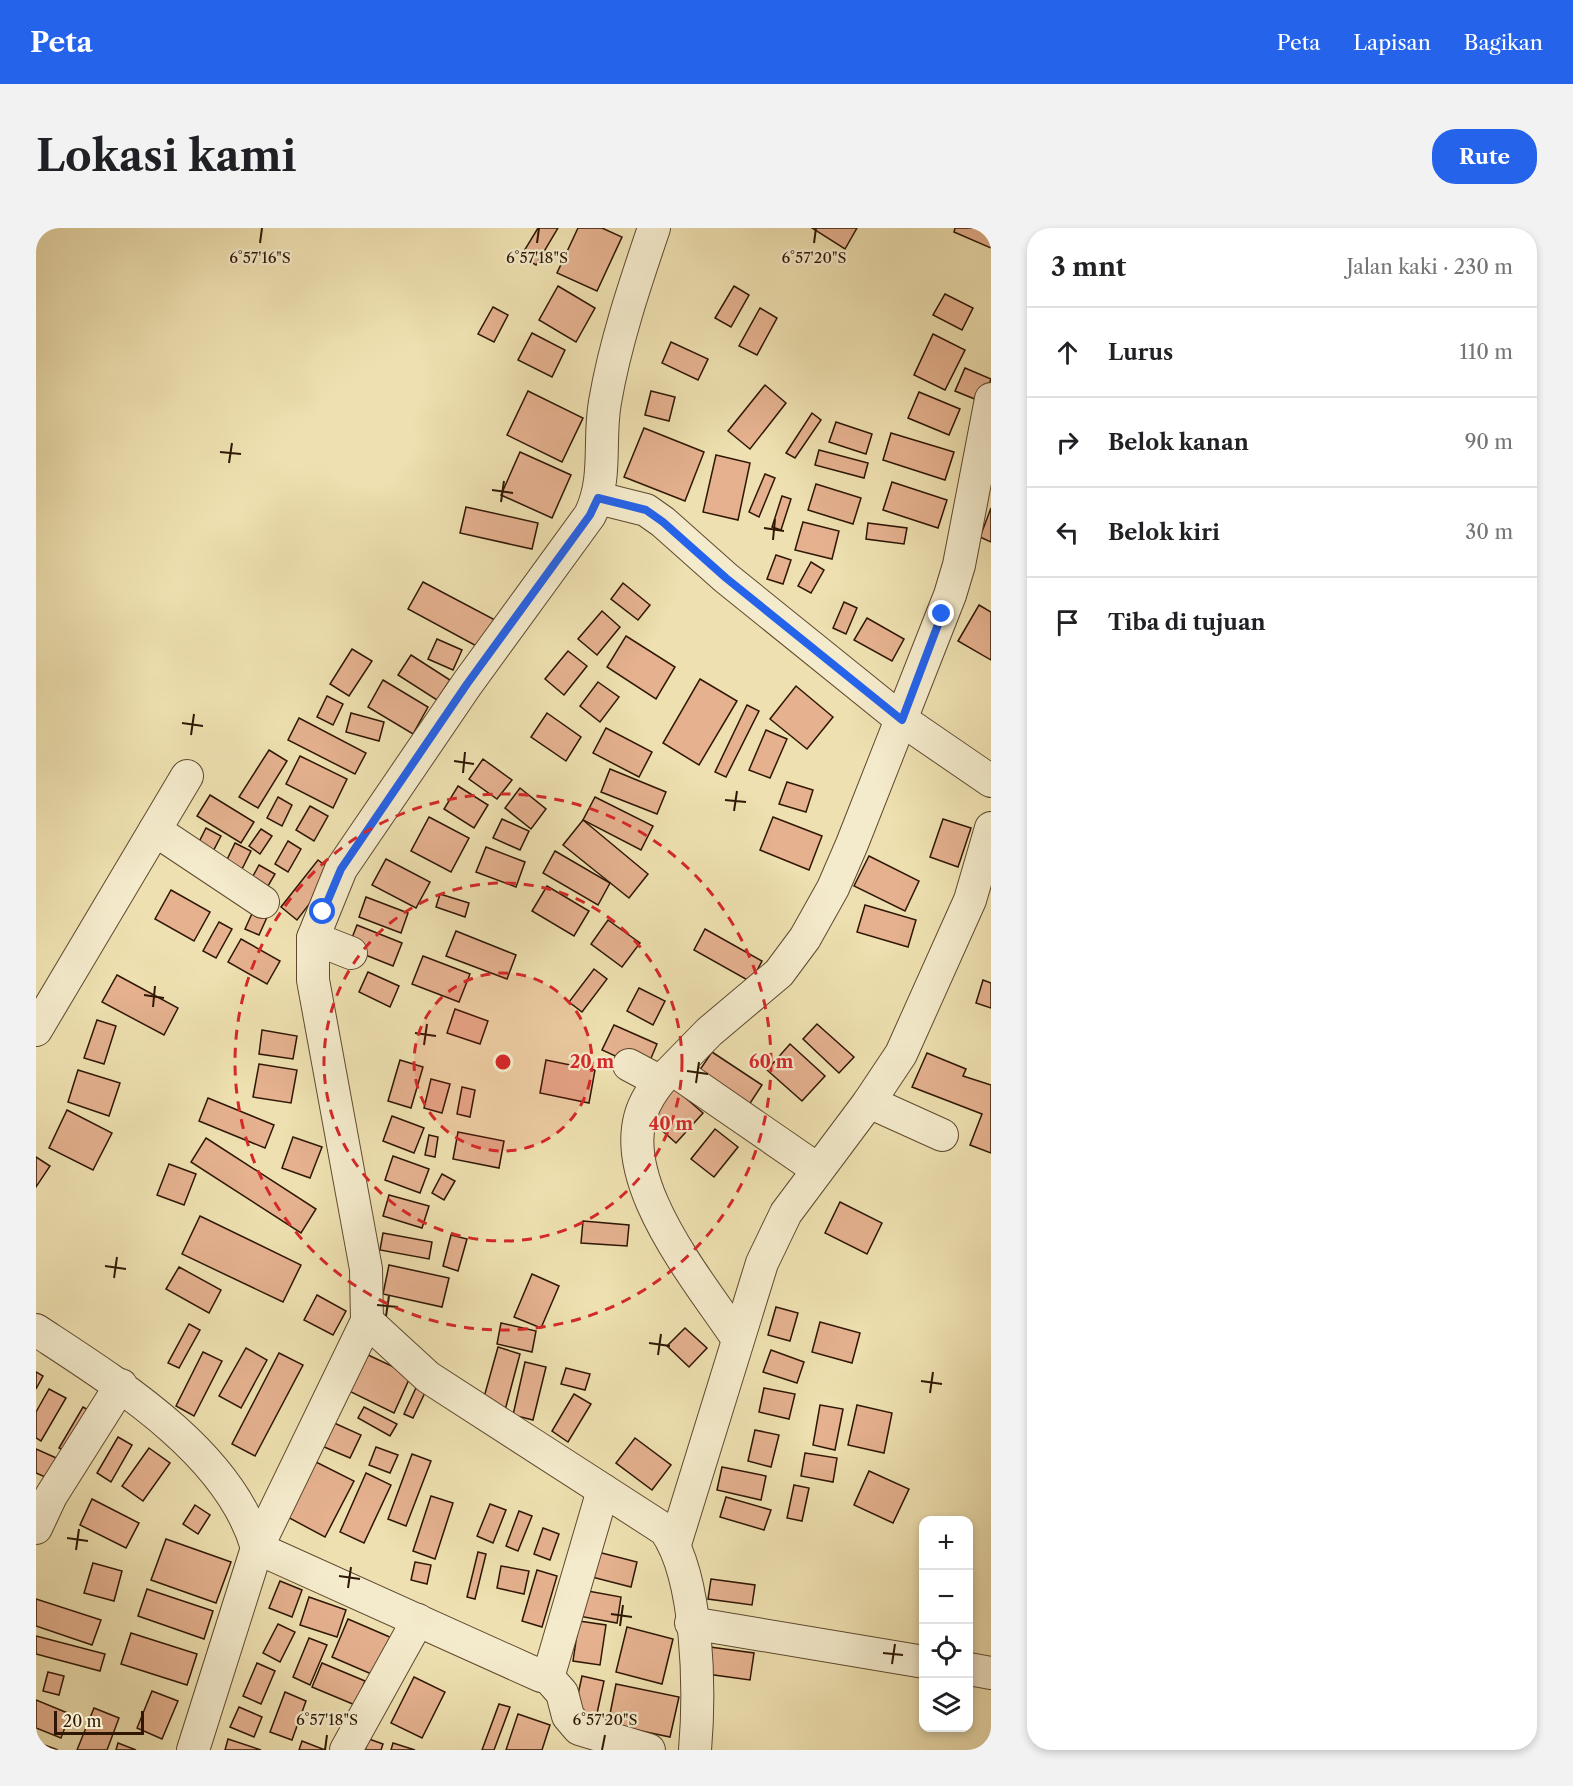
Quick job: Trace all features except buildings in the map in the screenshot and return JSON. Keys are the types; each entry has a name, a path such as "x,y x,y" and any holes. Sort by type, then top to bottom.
{"street":[{"path":"193,1750 257,1548 367,1321 366,1269 313,980 313,938 341,869 467,684 590,515 598,498 602,478 604,402 614,356 654,228"},
{"path":"737,1338 686,1261 642,1179 636,1148 638,1126 648,1098 664,1077 709,1032 779,973 805,938 837,879 902,720 959,565 991,399"},
{"path":"598,498 646,510 663,522 726,578 902,720 991,781"},
{"path":"36,1030 187,776"},
{"path":"675,1544 762,1263 786,1213 869,1102 900,1054 970,900 991,828"},
{"path":"155,830 263,902"},
{"path":"313,938 351,953"},
{"path":"628,1065 664,1077 682,1074 817,1169"},
{"path":"869,1102 942,1135"},
{"path":"367,1321 428,1377 655,1522 675,1544 684,1576 699,1689 695,1750"},
{"path":"36,1330 121,1385 213,1466 230,1489 257,1548 541,1676 547,1676 562,1693 568,1716 579,1729 649,1750"},
{"path":"36,1528 51,1496 121,1385"},
{"path":"547,1676 603,1490"},
{"path":"346,1750 418,1620"},
{"path":"691,1623 919,1661"},
{"path":"973,1670 991,1673"}],"route":[{"path":"323,912 341,869 467,684 590,515 598,498 646,510 663,522 726,578 902,720 942,614"}]}
